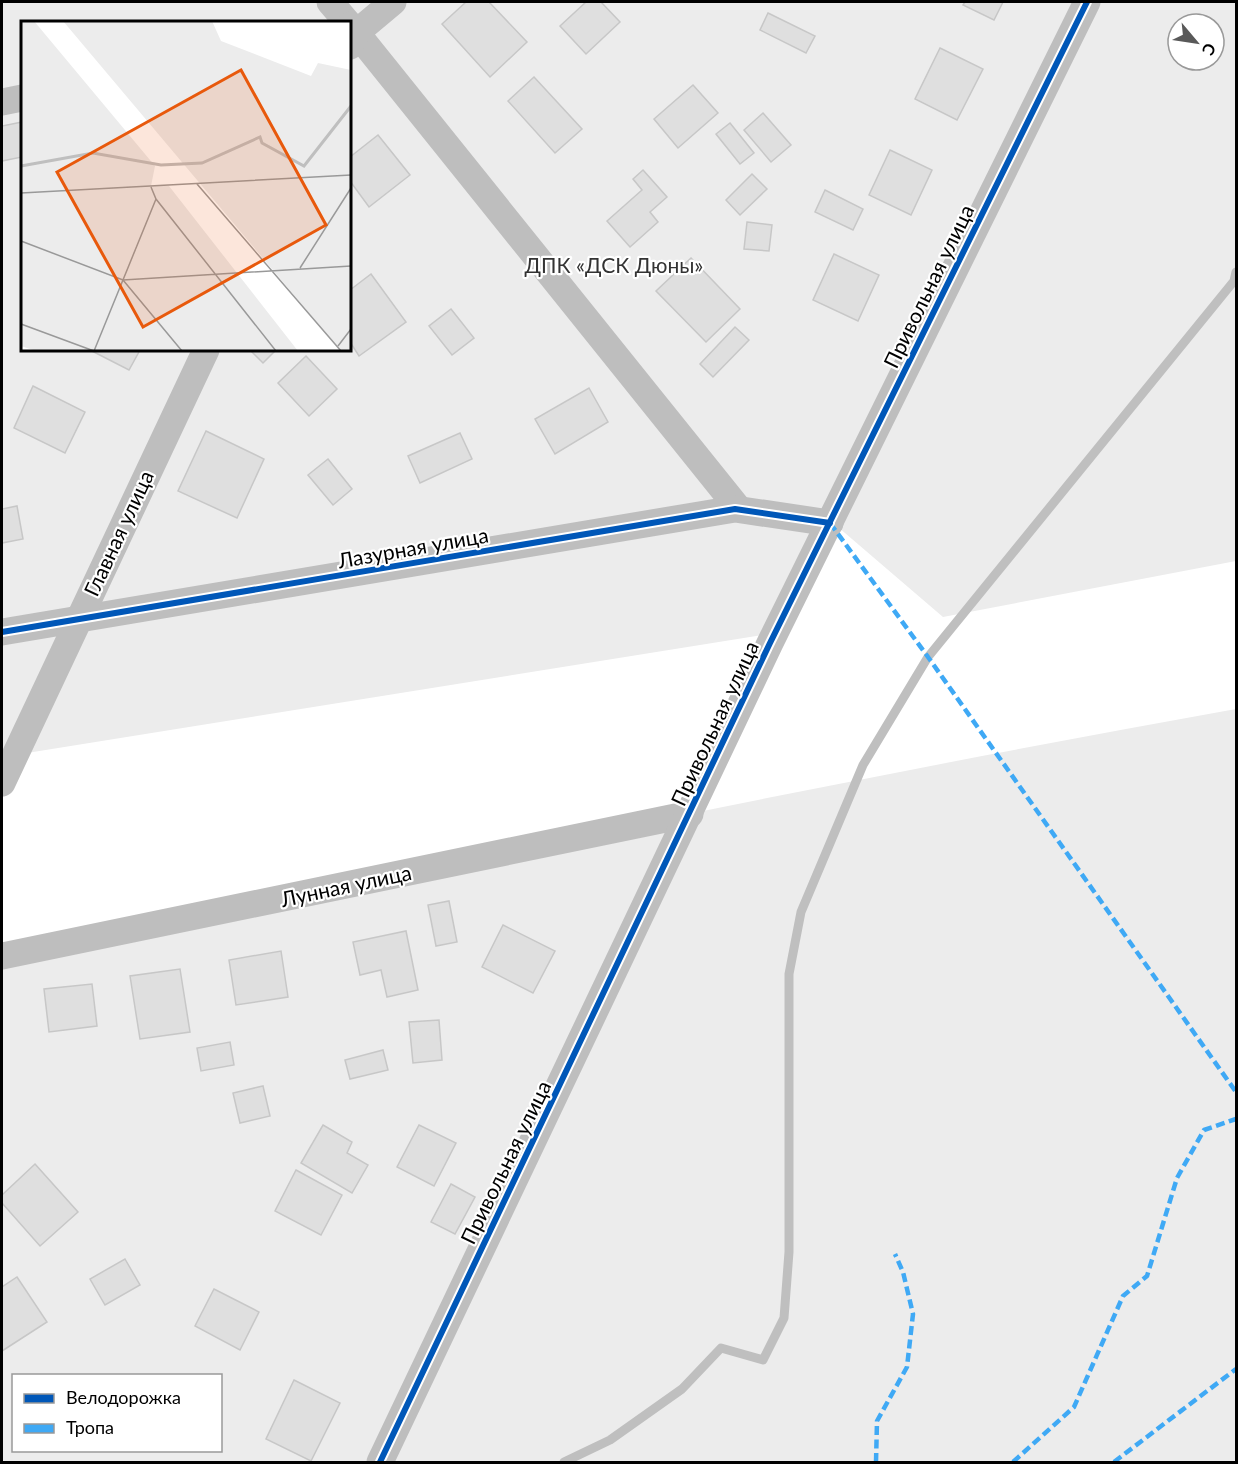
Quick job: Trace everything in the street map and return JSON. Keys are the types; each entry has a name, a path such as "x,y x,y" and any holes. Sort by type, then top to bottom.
{"street":[{"path":"330,2 343,21"},
{"path":"351,31 393,2"},
{"name":"Привольная улица","path":"380,1462 770,643 1087,2"},
{"path":"351,33 738,508"},
{"path":"2,102 21,98"},
{"name":"Главная улица","path":"2,783 206,351"},
{"name":"Лазурная улица","path":"2,632 738,508 830,523"},
{"name":"Лунная улица","path":"2,956 690,814"}],"green space":[{"name":"ДПК «ДСК Дюны»","path":"2,2 1236,2 1236,561 943,617 831,521 775,633 2,757"},
{"path":"1236,709 1236,1462 2,1462 2,957 618,828"}],"building":[{"path":"466,2 489,2 527,42 490,77 442,24"},
{"path":"586,2 601,2 620,22 586,54 560,26"},
{"path":"965,2 1003,2 994,20 963,5"},
{"path":"768,13 815,36 806,53 760,30"},
{"path":"940,48 983,69 957,120 915,99"},
{"path":"534,77 582,129 555,153 508,101"},
{"path":"693,85 718,113 678,148 654,119"},
{"path":"763,113 791,145 771,162 744,130"},
{"path":"21,122 21,157 2,161 2,126"},
{"path":"730,123 754,153 740,164 716,134"},
{"path":"378,135 410,175 369,207 351,182 351,156"},
{"path":"890,150 932,170 911,215 869,195"},
{"path":"643,170 667,197 650,212 658,222 630,247 607,221 642,190 633,179"},
{"path":"752,174 767,189 740,215 726,200"},
{"path":"825,190 863,209 853,230 815,212"},
{"path":"747,222 772,225 769,251 744,249"},
{"path":"834,254 879,275 858,321 813,300"},
{"path":"691,258 740,309 706,342 656,291"},
{"path":"371,274 406,322 359,356 351,344 351,289"},
{"path":"451,309 474,338 452,355 429,326"},
{"path":"735,327 749,340 713,377 700,364"},
{"path":"92,351 139,351 129,370"},
{"path":"251,351 275,351 263,363"},
{"path":"306,356 337,389 309,416 278,383"},
{"path":"33,386 85,412 65,453 14,428"},
{"path":"589,388 608,422 555,454 535,419"},
{"path":"206,431 264,459 237,518 178,491"},
{"path":"460,433 472,459 420,483 408,456"},
{"path":"328,459 352,489 333,505 308,475"},
{"path":"17,506 23,539 2,543 2,509"},
{"path":"449,901 457,942 436,946 428,905"},
{"path":"503,925 555,951 533,993 482,967"},
{"path":"406,931 418,990 387,997 381,970 360,975 353,942"},
{"path":"281,951 288,997 236,1005 229,960"},
{"path":"180,969 190,1032 140,1039 130,976"},
{"path":"92,984 97,1026 49,1032 44,989"},
{"path":"439,1020 442,1060 413,1063 409,1022"},
{"path":"230,1042 234,1065 201,1071 197,1048"},
{"path":"383,1050 388,1070 350,1079 345,1060"},
{"path":"263,1086 270,1116 240,1123 233,1093"},
{"path":"323,1125 352,1142 347,1153 368,1165 352,1193 301,1163"},
{"path":"419,1125 456,1143 434,1186 397,1167"},
{"path":"35,1164 78,1212 40,1246 2,1203 2,1195"},
{"path":"296,1170 342,1195 321,1235 275,1211"},
{"path":"451,1184 475,1197 455,1234 431,1222"},
{"path":"125,1259 140,1285 105,1305 90,1279"},
{"path":"17,1277 47,1322 2,1351 2,1287"},
{"path":"214,1289 259,1312 240,1350 195,1326"},
{"path":"294,1380 340,1403 311,1461 266,1439"}],"waterway":[{"path":"564,1462 610,1440 682,1389 721,1348 763,1360 784,1318 789,1252 789,974 801,912 863,765 928,657 1234,281 1236,272"}],"marked path":[{"path":"830,523 928,657 1236,1092"},
{"path":"1013,1462 1074,1407 1123,1296 1147,1276 1177,1178 1204,1130 1236,1119"},
{"path":"876,1462 877,1421 907,1367 913,1314 903,1272 895,1254"},
{"path":"1114,1462 1236,1369"}],"cycle path":[{"path":"380,1462 770,643 1087,2"},
{"path":"2,632 735,509 830,523"}]}
